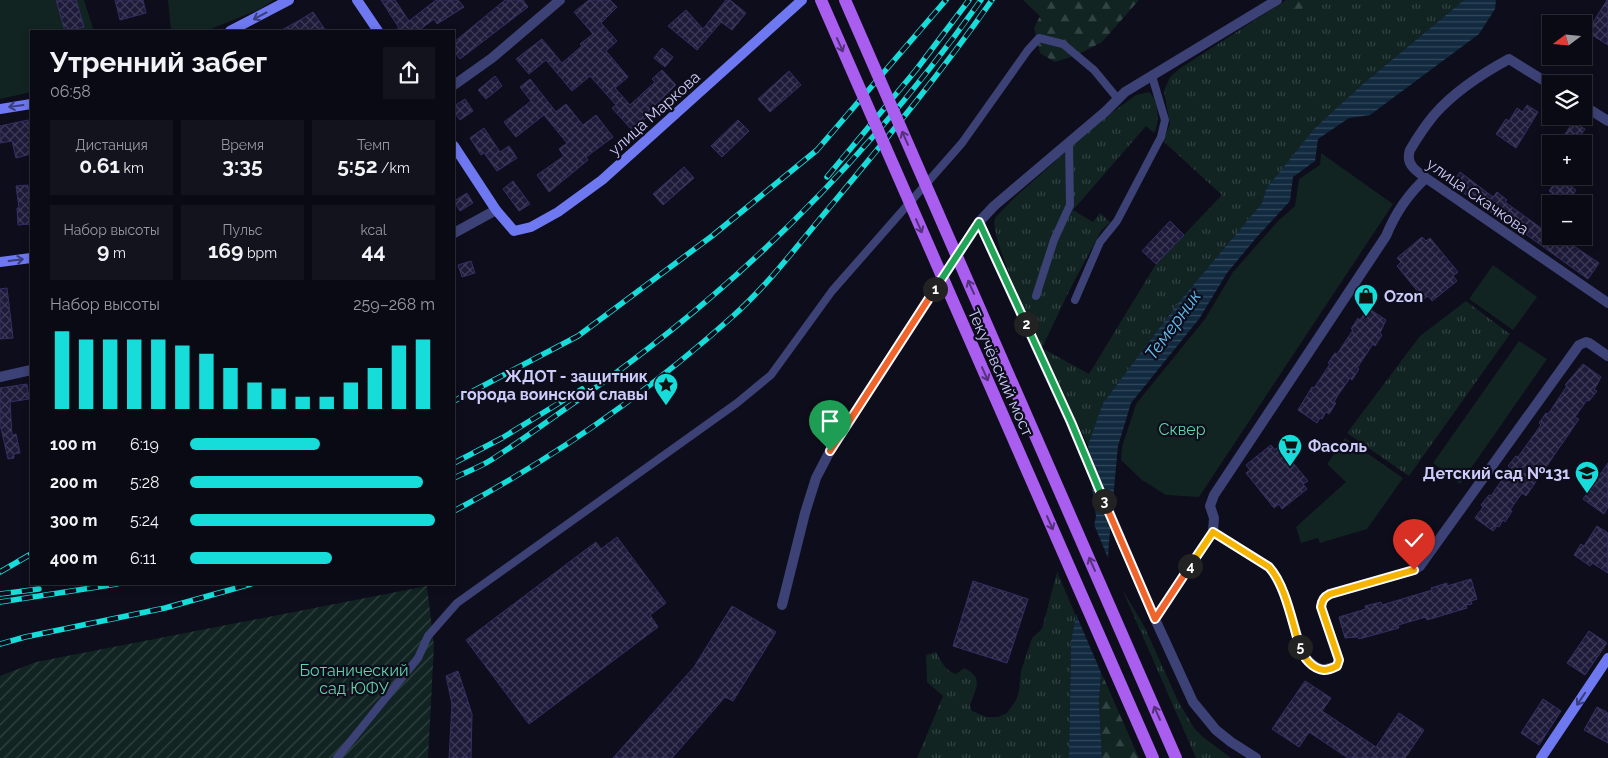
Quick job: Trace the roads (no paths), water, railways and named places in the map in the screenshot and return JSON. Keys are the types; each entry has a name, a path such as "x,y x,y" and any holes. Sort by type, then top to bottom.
{"main road":[{"name":"Текучёвский мост","path":"820,0 1153,758"},
{"name":"Текучёвский мост","path":"845,0 1176,758"}],"street":[{"path":"232,30 289,0"},
{"path":"357,0 377,30"},
{"path":"455,84 492,58 560,0"},
{"path":"782,606 805,513 816,478 830,451 979,222 994,206 1125,92 1277,0"},
{"name":"улица Маркова","path":"496,210 514,232 531,227 558,212 602,180 799,1"},
{"name":"улица Скачкова","path":"1542,79 1509,59 1473,82 1444,105 1425,126 1408,156 1408,161 1412,167 1426,178 1608,303"},
{"path":"0,108 30,104"},
{"path":"1592,111 1608,121"},
{"path":"455,148 496,210 455,232"},
{"path":"1155,619 1213,532 1214,518 1210,506 1214,496 1386,236 1403,204 1426,178"},
{"path":"979,222 1071,422 1126,553 1193,702 1216,730 1256,758"},
{"path":"0,262 30,258"},
{"path":"1213,532 1269,567 1274,573 1282,590 1305,659 1322,670 1337,666 1339,660 1321,607 1325,597 1414,570 1420,566 1579,345 1586,342 1589,343 1608,356"},
{"path":"0,377 30,370"},
{"path":"1541,758 1608,658"}],"lane":[{"path":"337,758 418,658 428,636 458,604 737,402 771,375 832,291 962,143 1028,50 1039,38 1063,44 1094,70 1118,99"},
{"path":"1075,300 1100,242 1117,221 1162,136 1165,120 1152,76"},
{"path":"1036,296 1054,240 1070,205 1069,142"}],"water":[{"name":"Темерник","path":"1464,0 1496,0 1495,9 1479,34 1370,115 1349,118 1318,139 1315,161 1293,177 1290,201 1227,273 1199,319 1131,403 1118,446 1109,542 1099,703 1102,758 1069,758 1071,641 1096,516 1088,445 1103,403 1179,302 1262,203 1266,189 1315,128 1364,83"}],"railway":[{"path":"455,400 578,336 712,236 817,150 946,0"},
{"path":"827,177 916,70 969,0"},
{"path":"455,478 491,460 636,358 746,266 847,166 894,113 981,0"},
{"path":"455,510 528,469 599,423 667,372 746,304 785,261 895,128 992,0"},
{"path":"455,462 502,438 582,389"},
{"path":"0,572 30,555"},
{"path":"0,602 110,585"},
{"path":"0,644 25,637 165,608 247,585"},
{"path":"0,594 39,589"}],"place":[{"name":"Ozon","path":"1366,317"},
{"name":"ЖДОТ - защитник города воинской славы","path":"666,406"},
{"name":"Фасоль","path":"1290,467"},
{"name":"Детский сад №131","path":"1587,494"}],"park label":[{"name":"Сквер","path":"1182,429"},
{"name":"Ботанический сад ЮФУ","path":"354,679"}]}
